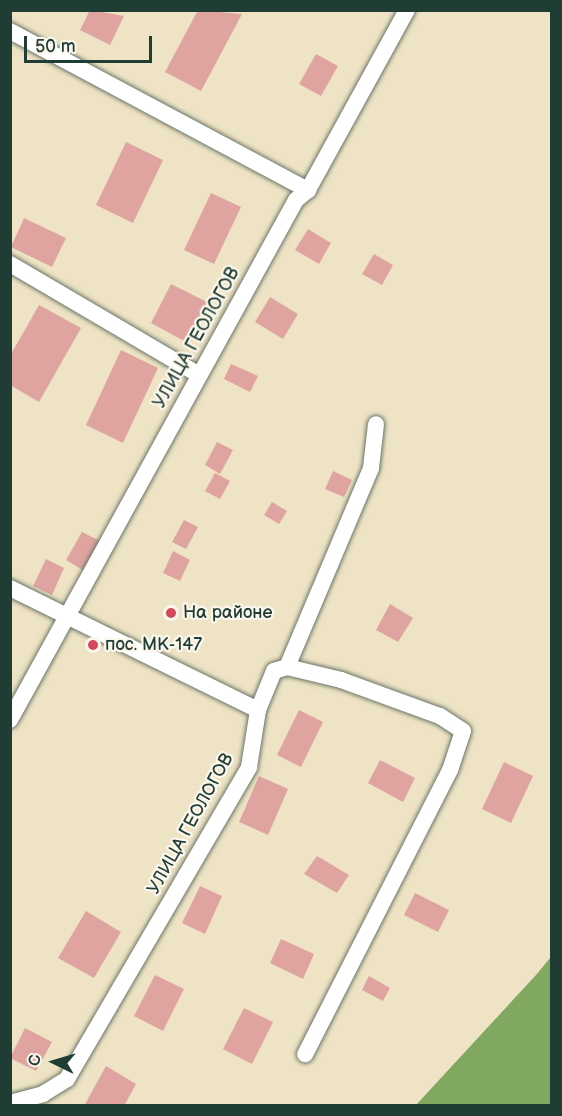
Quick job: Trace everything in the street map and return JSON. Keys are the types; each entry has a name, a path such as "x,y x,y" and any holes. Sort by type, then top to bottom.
{"street":[{"name":"УЛИЦА ГЕОЛОГОВ","path":"10,720 296,200 308,189 407,10"},
{"path":"10,31 308,189"},
{"path":"10,264 199,375"},
{"path":"305,1054 450,770 463,731 440,716 341,680 287,667 370,468 376,424"},
{"path":"10,588 258,710"},
{"name":"УЛИЦА ГЕОЛОГОВ","path":"12,1104 67,1079 249,767 258,710 274,671 287,667"}],"green space":[{"path":"551,957 551,1105 416,1105 536,975"}],"building":[{"path":"90,10 124,16 110,45 80,30"},
{"path":"198,10 242,14 201,91 165,72"},
{"path":"316,54 338,66 321,96 299,84"},
{"path":"126,142 163,160 133,223 96,205"},
{"path":"211,193 241,207 214,264 184,250"},
{"path":"24,218 66,238 52,267 11,247"},
{"path":"308,229 331,243 319,264 295,250"},
{"path":"374,254 393,265 382,285 362,274"},
{"path":"171,284 207,302 186,342 151,323"},
{"path":"270,297 298,314 283,339 255,322"},
{"path":"39,305 81,328 39,402 10,385 10,356"},
{"path":"121,350 158,368 123,443 86,425"},
{"path":"231,364 258,376 250,392 224,379"},
{"path":"217,442 233,450 220,474 205,465"},
{"path":"333,471 352,480 344,497 325,489"},
{"path":"215,473 230,481 220,499 205,491"},
{"path":"272,502 287,511 279,524 264,515"},
{"path":"184,520 198,527 186,549 172,542"},
{"path":"82,532 100,541 83,570 66,560"},
{"path":"173,551 190,560 180,581 163,573"},
{"path":"46,559 64,568 52,595 33,586"},
{"path":"390,604 413,618 398,642 376,630"},
{"path":"299,710 323,722 301,767 277,755"},
{"path":"380,760 415,778 403,802 368,783"},
{"path":"504,762 533,776 511,823 482,809"},
{"path":"259,776 288,789 268,835 239,822"},
{"path":"317,856 349,875 337,893 304,874"},
{"path":"200,886 222,896 205,934 182,923"},
{"path":"415,893 449,910 438,932 404,915"},
{"path":"86,911 121,932 94,978 58,958"},
{"path":"281,939 314,954 303,979 270,963"},
{"path":"155,975 184,989 163,1031 134,1016"},
{"path":"369,976 390,988 383,1001 362,990"},
{"path":"244,1008 273,1022 252,1064 223,1049"},
{"path":"25,1028 52,1042 36,1071 10,1058"},
{"path":"106,1066 136,1084 124,1106 84,1106"}],"place":[{"name":"На районе","path":"171,613"},
{"name":"пос. МК-147","path":"93,645"}]}
